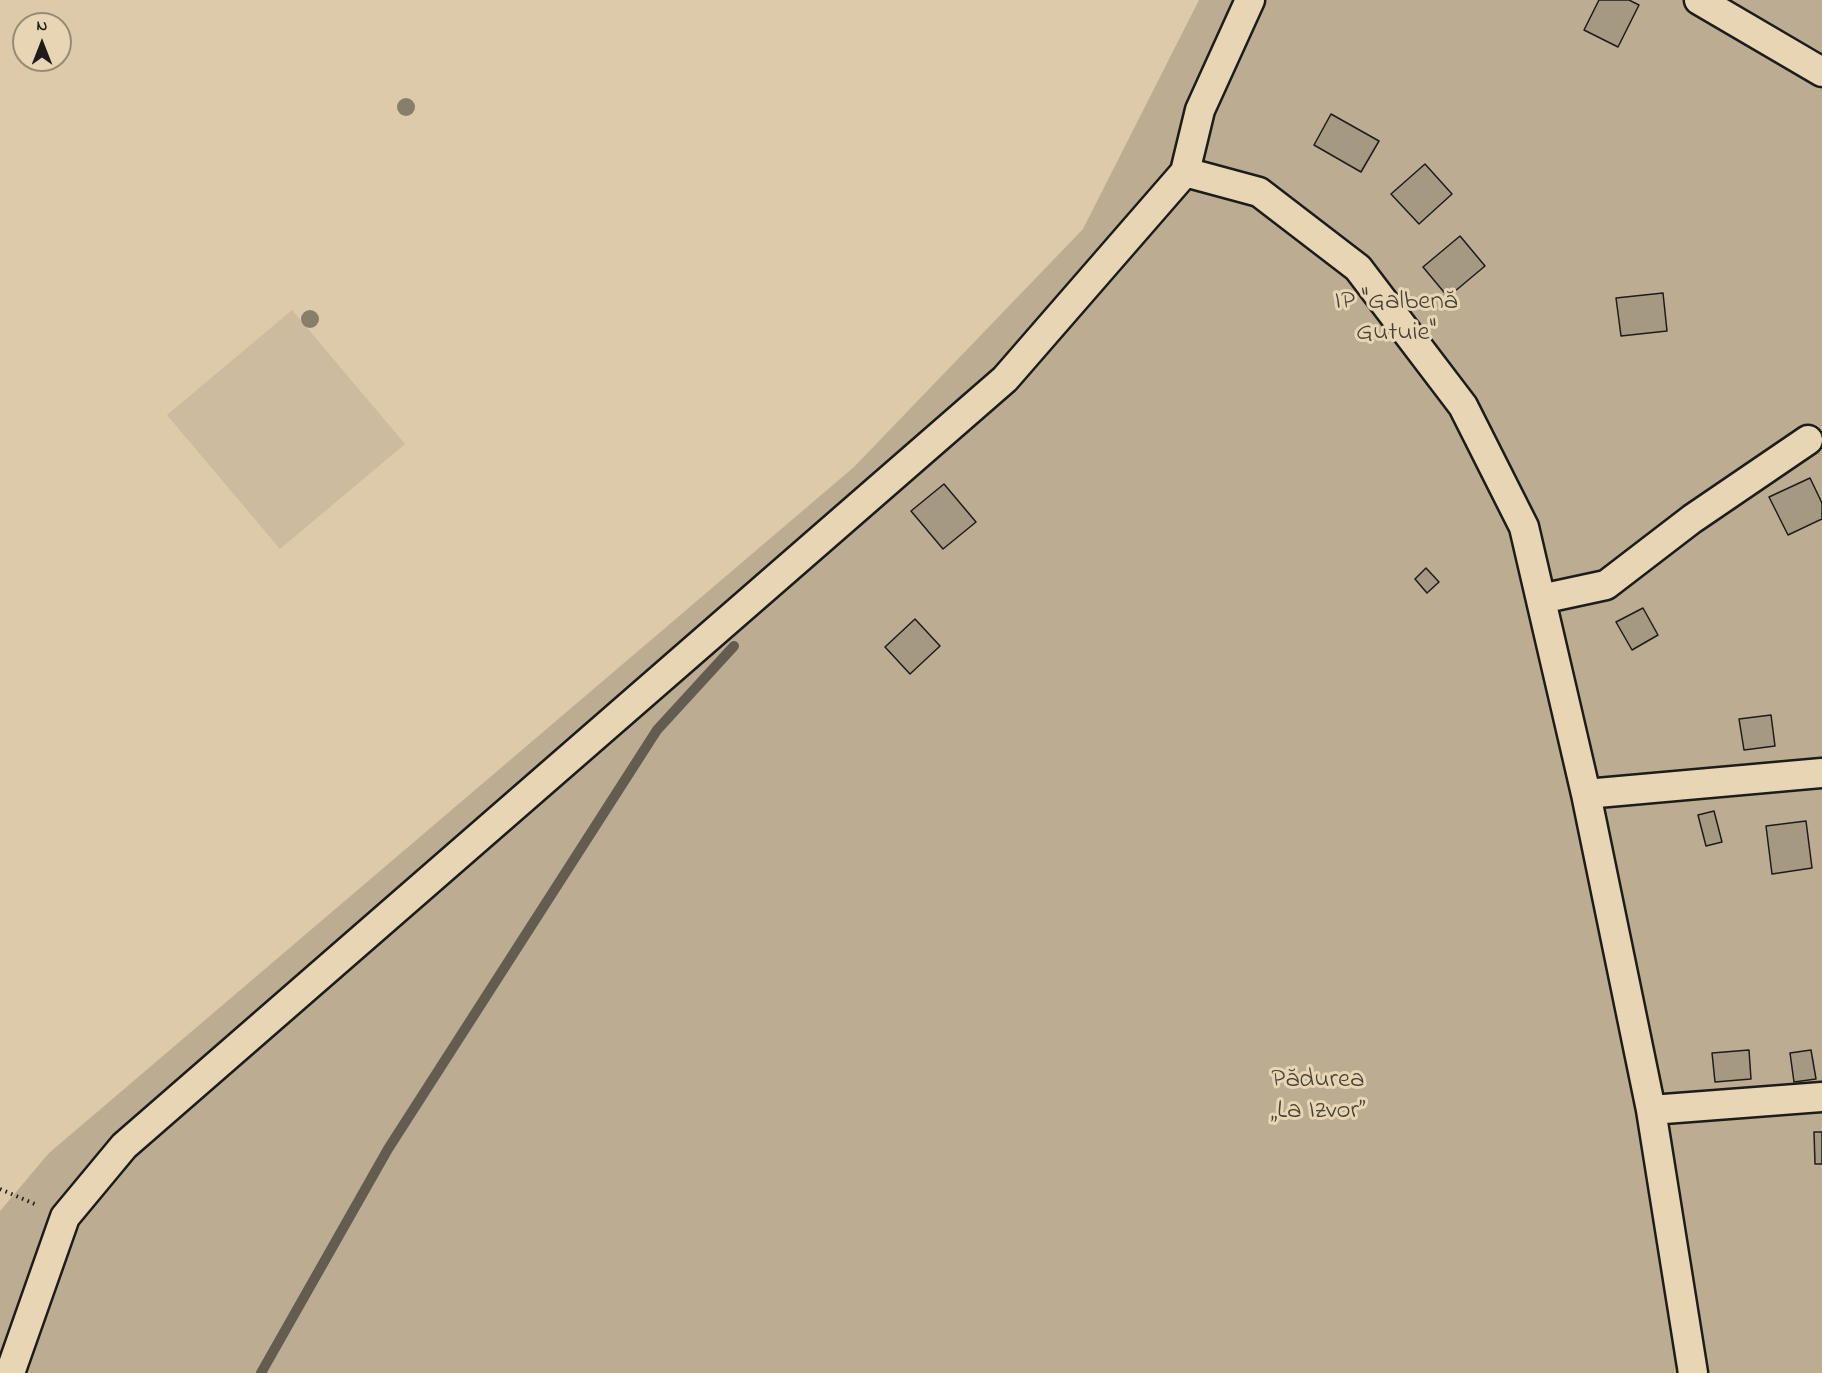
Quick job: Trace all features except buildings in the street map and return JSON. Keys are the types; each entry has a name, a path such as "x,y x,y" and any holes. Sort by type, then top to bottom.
{"street":[{"path":"10,1373 65,1217 124,1146 1005,380 1185,172 1200,110 1250,0"},
{"path":"1699,0 1822,72"},
{"path":"1185,172 1259,192 1358,268 1463,406 1524,527 1586,794 1651,1110 1693,1373"},
{"path":"1541,599 1606,585 1692,519 1808,440"},
{"path":"1586,794 1822,773"},
{"path":"1651,1110 1822,1097"}],"path":[{"path":"0,1189 65,1217"}],"shaded area":[{"path":"292,310 405,444 280,549 167,415"}],"green space":[{"name":"IP \"Galbenă Gutuie\"","path":"1199,0 1822,0 1822,1373 0,1373 0,1211 49,1153 854,467 1083,229"}],"waterway":[{"path":"261,1373 388,1149 657,730 734,646"}],"park label":[{"name":"Pădurea „La Izvor”","path":"1318,1098"}]}
